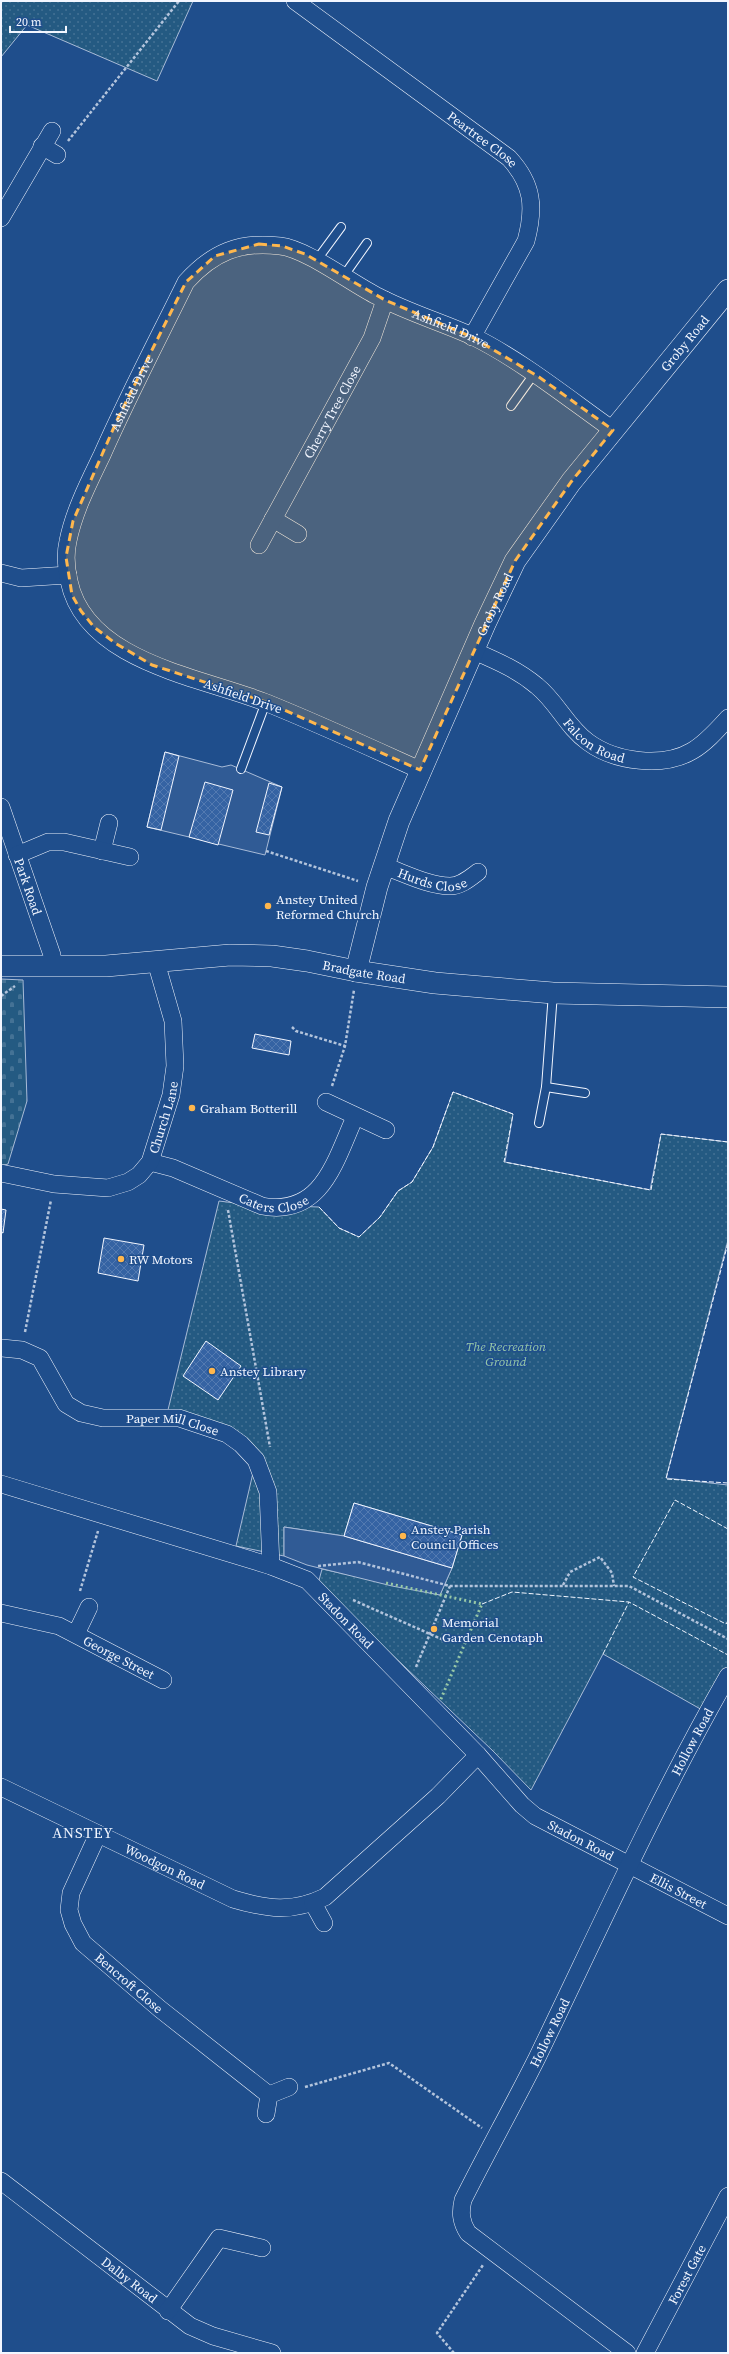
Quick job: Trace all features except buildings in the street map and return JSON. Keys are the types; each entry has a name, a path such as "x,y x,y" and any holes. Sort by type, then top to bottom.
{"street":[{"name":"Peartree Close","path":"294,1 509,158 521,172 528,187 532,205 530,225 526,241 472,337"},
{"path":"1,218 52,131"},
{"path":"42,146 56,155"},
{"name":"Ashfield Drive","path":"420,770 266,702 186,678 152,665 115,643 94,627 81,611 72,595 66,557 68,542 84,494 118,418 186,282 198,268 215,256 235,248 259,244 282,246 305,254 384,300 472,337 534,374 613,430"},
{"name":"Groby Road","path":"356,971 377,887 399,821 420,770 446,717 515,561 571,482 728,290"},
{"name":"Cherry Tree Close","path":"260,545 372,338 384,300"},
{"path":"273,519 298,534"},
{"path":"1,573 21,578 68,575"},
{"name":"Falcon Road","path":"474,651 513,668 552,700 569,724 588,743 611,755 641,760 665,761 692,751 725,726"},
{"name":"Park Road","path":"1,807 52,955 52,967"},
{"path":"102,851 109,823"},
{"path":"17,855 48,842 64,842 130,857"},
{"name":"Hurds Close","path":"384,866 430,882 451,886 466,882 478,872"},
{"name":"Bradgate Road","path":"1,966 106,966 230,955 272,956 307,960 356,971 435,983 553,993 728,997"},
{"name":"Church Lane","path":"1,1173 54,1184 108,1188 128,1182 139,1175 150,1162 171,1095 175,1066 173,1021 156,962"},
{"path":"326,1102 386,1130"},
{"name":"Caters Close","path":"150,1162 173,1168 225,1192 262,1206 275,1208 305,1201 326,1182 356,1117"},
{"name":"Paper Mill Close","path":"2,1348 22,1350 40,1358 66,1404 81,1414 103,1418 179,1418 228,1434 241,1444 256,1460 268,1492 271,1566"},
{"name":"Stadon Road","path":"1,1484 271,1566 307,1580 478,1755 522,1805 535,1816 629,1865"},
{"name":"George Street","path":"76,1634 89,1607"},
{"name":"George Street","path":"1,1614 42,1621 76,1634 163,1680"},
{"name":"Hollow Road","path":"627,2353 468,2233 461,2220 461,2210 463,2200 536,2059 629,1865 705,1717 728,1676"},
{"name":"Woodgon Road","path":"1,1787 233,1899 262,1908 288,1908 314,1903 325,1897 438,1796 478,1755"},
{"name":"Bencroft Close","path":"98,1834 71,1893 70,1910 73,1924 82,1943 160,2009 269,2095"},
{"name":"Ellis Street","path":"629,1865 728,1916"},
{"path":"314,1903 324,1923"},
{"path":"266,2114 269,2095 289,2086"},
{"name":"Dalby Road","path":"1,2181 168,2311 190,2326 213,2336 272,2353"},
{"name":"Forest Gate","path":"645,2353 728,2196"},
{"path":"168,2311 219,2238 262,2248"}],"lane":[{"path":"316,261 341,227"},
{"path":"343,277 367,243"},
{"path":"511,406 534,374"},
{"path":"241,769 266,702"},
{"path":"539,1123 546,1087 553,993"},
{"path":"546,1087 585,1093"}],"path":[{"path":"56,155 179,1"},
{"path":"266,851 377,887"},
{"path":"326,1102 345,1046 356,971"},
{"path":"292,1027 296,1031 345,1046"},
{"path":"22,1350 54,1184"},
{"path":"225,1192 270,1450"},
{"path":"89,1607 77,1600 102,1515"},
{"path":"563,1586 570,1572 600,1558 612,1573 614,1586"},
{"path":"311,1566 358,1562 450,1586 629,1586 728,1639"},
{"path":"412,1674 450,1586"},
{"path":"346,1597 446,1641"},
{"path":"289,2086 298,2089 389,2063 495,2138"},
{"path":"454,2353 437,2333 492,2252"}],"highlighted area":[{"path":"259,244 282,246 305,254 385,300 472,337 539,377 613,430 571,482 515,561 420,770 266,702 152,665 115,643 94,627 81,611 72,595 66,557 73,521 118,418 186,282 215,256"}],"green space":[{"path":"1,1 193,1 157,81 27,25 1,57"},
{"path":"1,979 23,980 27,1101 8,1164 1,1166"},
{"name":"The Recreation Ground","path":"453,1092 513,1114 505,1162 650,1190 661,1134 728,1142 728,1240 666,1478 728,1485 728,1667 704,1711 603,1654 531,1790 493,1751 318,1584 322,1569 440,1595 452,1568 462,1535 354,1503 344,1536 284,1527 284,1556 236,1546 256,1460 241,1444 166,1418 219,1201 275,1208 289,1206 319,1207 339,1228 359,1237 380,1217 398,1191 412,1182 433,1147"}],"shaded area":[{"path":"165,752 222,767 231,765 282,787 265,855 147,827"},
{"path":"284,1527 344,1536 452,1568 440,1595 392,1586 307,1565 284,1556"}],"hedge":[{"path":"386,1583 482,1604 440,1701"}],"fence":[{"path":"319,1207 339,1228 359,1237 380,1217 398,1191 412,1182 433,1147 453,1092 513,1114 504,1162 651,1190 661,1134 728,1142"},
{"path":"728,1243 666,1479 728,1483"},
{"path":"728,1529 675,1500 633,1577 726,1624 728,1621"},
{"path":"482,1604 512,1592 629,1602 728,1655"},
{"path":"603,1654 629,1602"}],"place":[{"name":"Anstey United Reformed Church","path":"268,906"},
{"name":"Graham Botterill","path":"192,1108"},
{"name":"RW Motors","path":"121,1259"},
{"name":"Anstey Library","path":"212,1371"},
{"name":"Anstey Parish Council Offices","path":"403,1536"},
{"name":"Memorial Garden Cenotaph","path":"434,1629"}],"district":[{"name":"ANSTEY","path":"83,1832"}]}
